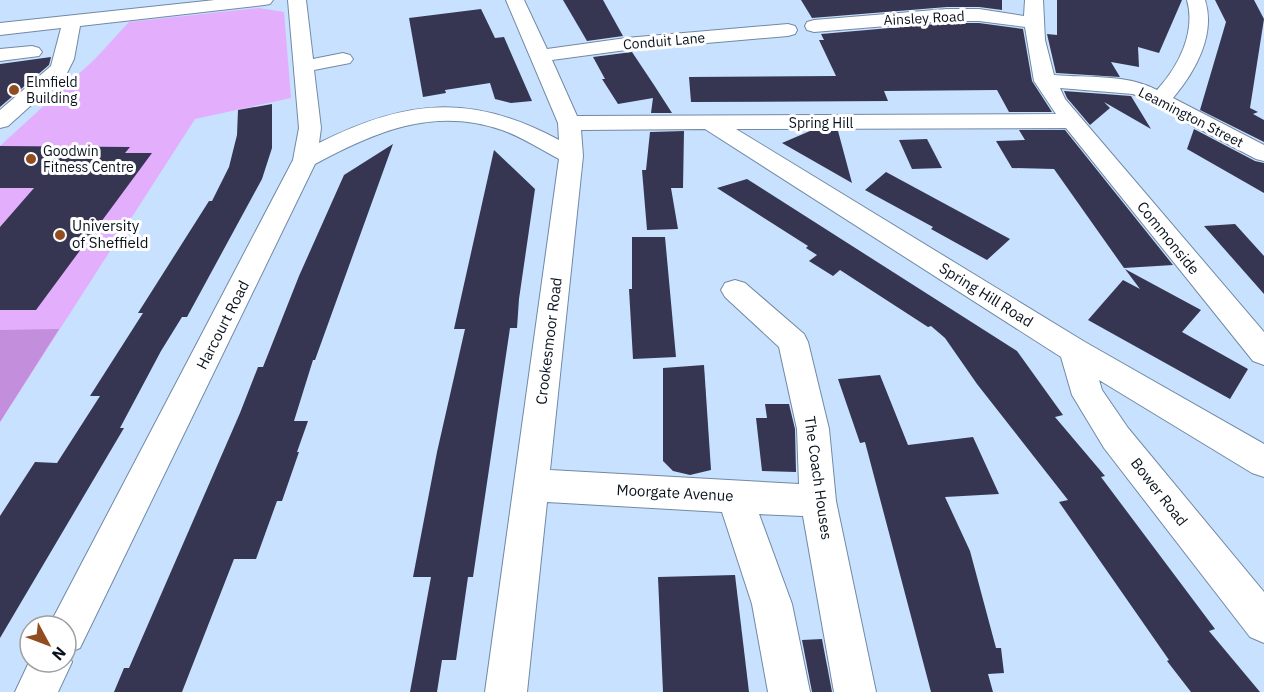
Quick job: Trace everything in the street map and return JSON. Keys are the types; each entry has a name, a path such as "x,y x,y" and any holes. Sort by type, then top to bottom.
{"street":[{"path":"0,29 72,21 109,9 264,0"},
{"name":"Harcourt Road","path":"76,614 305,160 310,128 297,0"},
{"name":"Crookesmoor Road","path":"506,692 571,156 568,123 516,0"},
{"name":"Commonside","path":"1034,0 1033,23 1036,55 1044,81 1056,101 1264,353"},
{"path":"1161,99 1180,78 1192,49 1199,25 1200,9 1196,0"},
{"name":"Ainsley Road","path":"814,26 962,15 1033,23"},
{"path":"0,121 60,69 65,59 72,21"},
{"name":"Conduit Lane","path":"541,56 626,44 788,30"},
{"path":"0,55 32,52"},
{"path":"304,66 343,59"},
{"name":"Leamington Street","path":"1044,81 1139,89 1264,154"},
{"path":"305,160 374,126 409,116 445,112 494,119 513,126 571,156"},
{"name":"Spring Hill","path":"568,123 1073,122"},
{"name":"Spring Hill Road","path":"711,123 1074,350 1264,462"},
{"name":"The Coach Houses","path":"735,290 793,342 813,429 818,501 855,692"},
{"name":"Bower Road","path":"1074,350 1088,395 1116,438 1264,623"},
{"name":"Moorgate Avenue","path":"531,485 818,501"},
{"path":"735,496 772,604 789,692"},
{"path":"36,692 45,674"}],"shaded area":[{"name":"University of Sheffield","path":"259,8 284,12 291,98 195,119 0,422 0,146 95,59 129,22"},
{"path":"59,329 0,422 0,330"}],"building":[{"path":"563,0 603,0 623,36 587,41"},
{"path":"801,0 1002,0 1002,10 947,7 812,18"},
{"path":"1057,0 1182,0 1159,53 1138,47 1139,67 1111,62 1120,77 1056,73 1047,34 1057,35"},
{"path":"1215,0 1254,0 1264,19 1250,108 1258,112 1253,114 1264,120 1264,142 1200,110 1226,22"},
{"path":"481,9 495,38 504,37 532,101 511,103 495,99 490,83 445,90 446,93 423,97 409,18"},
{"path":"947,23 979,23 1023,29 1032,81 1052,112 1009,112 997,90 884,91 888,101 691,102 689,77 836,76 819,40 824,40 821,34"},
{"path":"632,52 672,113 651,113 653,98 618,104 602,79 605,79 593,57"},
{"name":"Elmfield Building","path":"51,57 49,65 0,107 0,64"},
{"path":"1064,91 1131,96 1151,129 1104,102 1110,108 1090,125 1067,98"},
{"path":"272,104 272,148 262,179 187,317 182,317 161,351 120,428 124,428 0,638 0,516 35,462 57,463 100,396 90,396 143,313 138,313 209,201 212,201 229,167 237,135 238,110"},
{"path":"1194,129 1255,161 1264,163 1264,193 1187,149"},
{"path":"1019,130 1065,130 1173,265 1124,268 1054,169 1012,168 996,141 1025,140"},
{"path":"684,131 683,188 671,188 678,229 647,230 642,170 646,170 650,132"},
{"path":"810,131 838,131 852,183 782,143"},
{"path":"927,139 942,168 912,169 899,140"},
{"path":"393,144 315,360 313,360 294,421 308,421 282,501 277,501 256,559 234,559 182,692 114,692 124,668 129,668 258,367 263,367 299,276 344,175"},
{"path":"0,146 130,147 125,153 152,153 36,310 0,310 0,227 34,188 0,188"},
{"path":"494,150 535,189 517,328 510,328 473,577 468,577 456,660 442,660 437,692 410,692 431,577 413,577 437,452 465,329 454,329"},
{"path":"886,172 1010,239 987,260 865,190"},
{"path":"747,179 1017,351 1063,415 1055,417 1105,476 1101,477 1215,629 1209,631 1260,692 1191,692 1167,661 1169,660 1059,502 1068,500 977,384 945,338 931,326 928,327 840,270 833,276 809,261 817,255 806,248 808,246 717,188"},
{"path":"1235,224 1264,256 1264,294 1204,226"},
{"path":"632,237 665,237 676,357 633,359 629,289 632,289"},
{"path":"1125,269 1201,310 1182,332 1248,369 1230,399 1088,320 1123,280 1140,289"},
{"path":"704,365 711,470 690,475 673,471 663,461 663,368"},
{"path":"880,375 908,445 973,437 999,494 945,497 970,551 996,648 1001,648 1004,673 988,674 993,692 931,692 865,442 860,443 838,379"},
{"path":"765,404 789,404 795,429 796,472 762,471 756,418 767,418"},
{"path":"735,575 749,692 663,692 658,577"},
{"path":"822,639 832,692 812,692 802,640"}],"place":[{"name":"Elmfield Building","path":"14,90"},
{"name":"Goodwin Fitness Centre","path":"31,159"},
{"name":"University of Sheffield","path":"60,235"}]}
